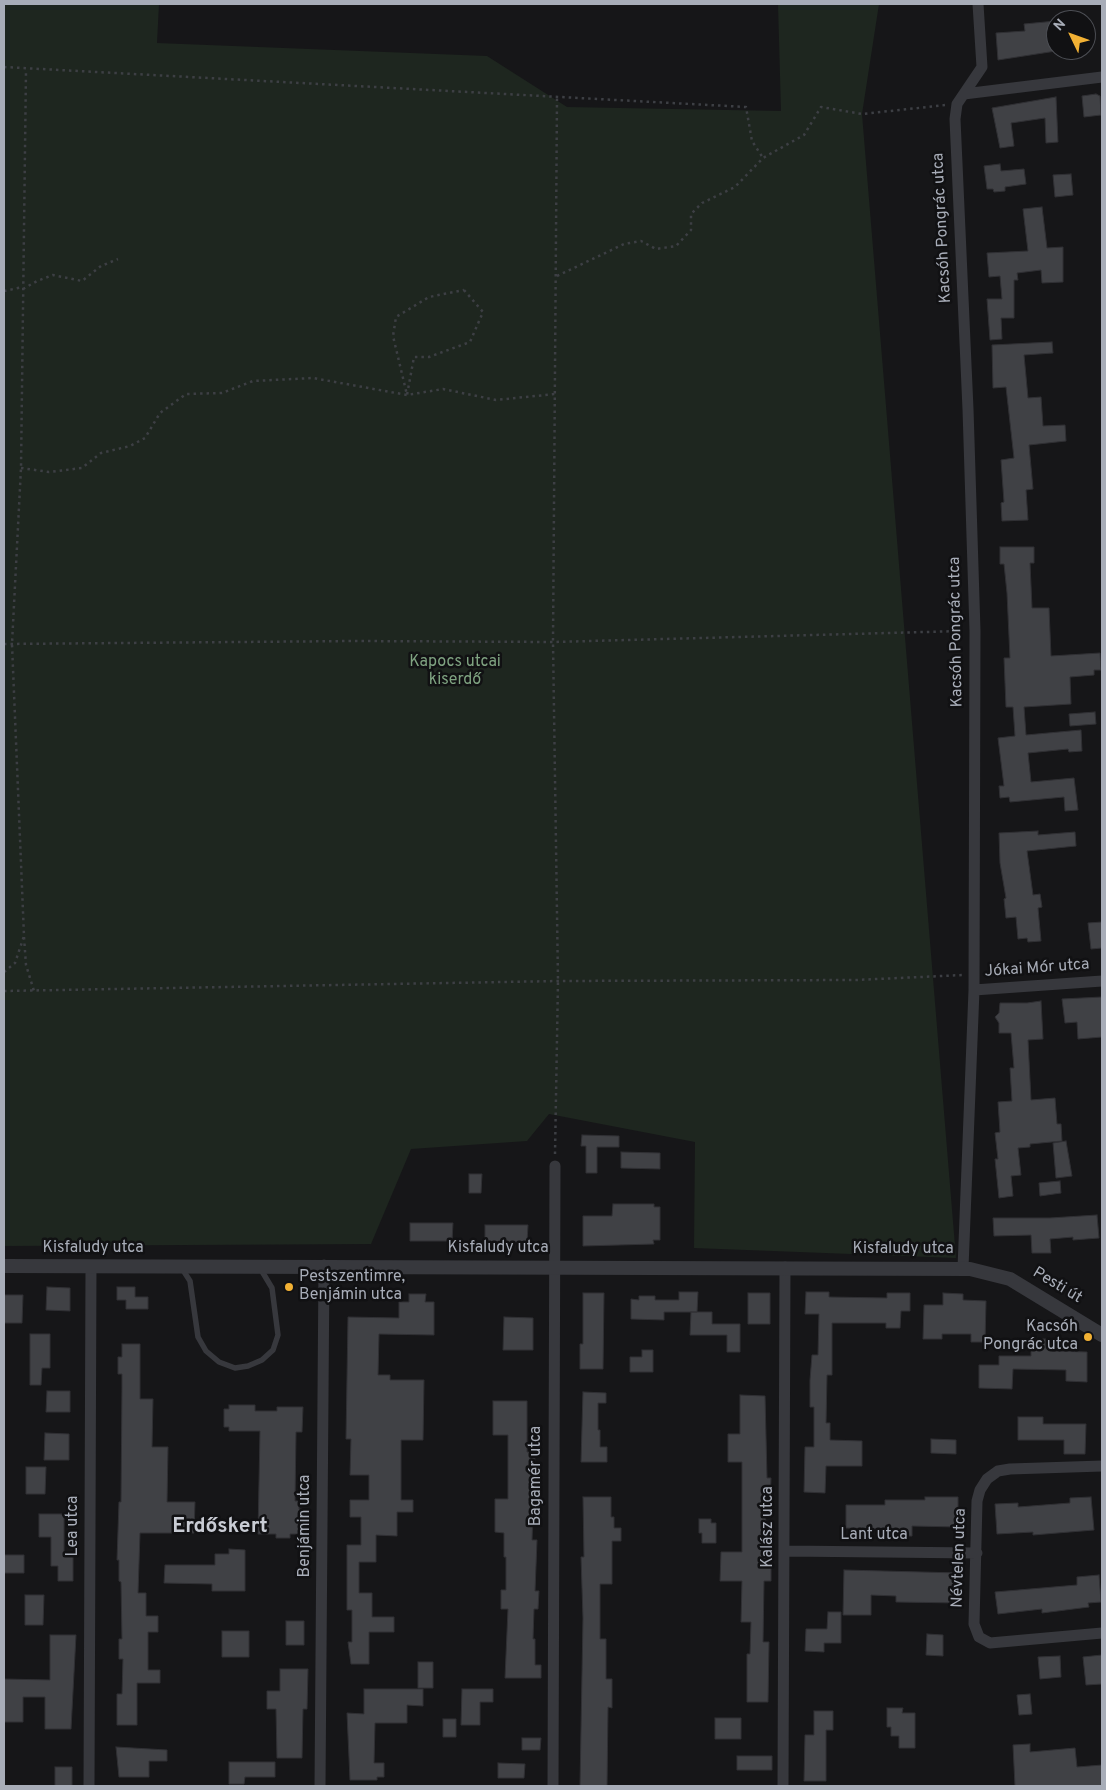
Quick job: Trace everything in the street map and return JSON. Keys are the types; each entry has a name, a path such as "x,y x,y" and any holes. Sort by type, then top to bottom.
{"street":[{"name":"Kacsóh Pongrác utca","path":"963,1268 974,990 975,631 968,399 954,119 961,99 982,67 978,4"},
{"path":"961,99 1102,77"},
{"name":"Jókai Mór utca","path":"974,990 1102,980"},
{"name":"Bagamér utca","path":"553,1786 555,1166"},
{"name":"Kisfaludy utca","path":"4,1266 963,1268 992,1273"},
{"name":"Lea utca","path":"89,1786 91,1266"},
{"name":"Benjámin utca","path":"320,1786 324,1266"},
{"name":"Kalász utca","path":"783,1786 786,1551 785,1267"},
{"name":"Pesti út","path":"992,1273 1027,1287 1102,1335"},
{"name":"Névtelen utca","path":"1102,1466 1010,1469 992,1474 983,1484 977,1501 974,1624 979,1637 990,1643 1102,1633"},
{"name":"Lant utca","path":"786,1551 977,1553"}],"lane":[{"path":"181,1267 190,1281 198,1337 206,1351 220,1362 234,1368 248,1366 262,1360 273,1350 278,1335 272,1288 259,1266"}],"path":[{"path":"4,68 746,107 752,141 763,158"},
{"path":"26,70 21,468 12,644 24,936 26,965 34,991"},
{"path":"555,1166 558,981 552,642 557,98"},
{"path":"556,276 624,244 641,241 656,249 676,246 691,230 692,214 702,203 735,187 763,158 804,135 821,107 862,114 961,99"},
{"path":"4,291 23,288 53,275 82,281 101,266 118,259"},
{"path":"464,290 483,312 470,342 430,357 414,356 407,395 393,336 396,317 429,297 464,290"},
{"path":"21,468 49,472 82,468 101,453 130,446 145,438 160,413 186,394 222,394 253,381 313,378 407,395 443,389 496,400 555,394"},
{"path":"4,644 356,641 552,642 975,631"},
{"path":"4,972 15,963 24,936"},
{"path":"4,991 558,981 856,980 974,974"}],"green space":[{"name":"Kapocs utcai kiserdő","path":"4,4 159,4 157,43 487,56 567,107 781,111 778,4 879,4 862,114 956,1258 694,1248 695,1142 549,1114 527,1141 411,1149 371,1244 4,1246"}],"building":[{"path":"1046,22 1046,53 998,60 996,33 1025,31 1024,24"},
{"path":"1096,94 1100,96 1101,115 1084,117 1082,96"},
{"path":"1056,97 1058,142 1046,143 1045,118 1011,123 1014,146 1000,148 992,108"},
{"path":"1000,164 1001,171 1024,169 1026,184 1005,187 1005,191 994,192 993,189 987,189 984,166"},
{"path":"1071,174 1073,195 1055,197 1053,175"},
{"path":"1042,207 1047,248 1063,247 1063,282 1042,283 1041,270 1017,273 1018,280 1014,280 1014,318 1001,318 1002,339 990,340 987,299 1002,299 1000,276 989,277 987,253 1028,251 1023,209"},
{"path":"1052,342 1053,353 1024,355 1028,398 1041,397 1043,426 1065,425 1066,441 1029,445 1033,489 1026,490 1028,520 1002,521 1001,503 1004,502 1001,460 1014,458 1006,387 993,388 992,345"},
{"path":"1000,547 1034,547 1034,563 1030,563 1032,608 1049,608 1051,656 1100,653 1101,670 1094,670 1094,675 1070,677 1071,704 1024,707 1026,735 1081,730 1082,751 1069,752 1068,749 1028,753 1031,782 1074,778 1078,810 1065,811 1064,797 1010,802 1009,797 1000,798 999,786 1004,786 998,738 1015,736 1013,707 1006,707 1004,658 1010,658 1007,593 1004,564 1000,564"},
{"path":"1095,712 1096,724 1070,726 1069,714"},
{"path":"1038,831 1038,835 1075,832 1076,846 1027,851 1033,895 1040,894 1042,907 1038,908 1041,941 1028,942 1027,938 1018,939 1016,917 1006,918 1004,899 1006,898 1000,863 999,833"},
{"path":"1102,922 1102,948 1091,949 1088,923"},
{"path":"1102,997 1102,1037 1078,1039 1077,1022 1065,1023 1062,999"},
{"path":"1041,1001 1043,1039 1028,1040 1031,1100 1055,1098 1057,1124 1061,1124 1062,1141 1030,1144 1030,1147 1018,1148 1021,1175 1011,1176 1013,1196 999,1198 995,1159 998,1159 995,1133 1000,1132 998,1102 1012,1101 1010,1068 1014,1068 1011,1033 999,1033 999,1023 995,1017 999,1013 1000,1003"},
{"path":"582,1135 619,1136 619,1147 597,1147 597,1173 586,1173 586,1146 581,1146"},
{"path":"1066,1141 1072,1176 1056,1178 1053,1143"},
{"path":"621,1152 660,1153 660,1169 621,1168"},
{"path":"469,1174 482,1174 481,1193 469,1193"},
{"path":"1060,1181 1061,1193 1040,1196 1039,1183"},
{"path":"613,1204 654,1204 654,1207 660,1207 660,1240 653,1240 654,1244 583,1246 583,1216 612,1216"},
{"path":"1097,1215 1099,1238 1073,1240 1073,1237 1050,1239 1051,1253 1032,1253 1031,1235 994,1236 993,1218 1050,1218"},
{"path":"410,1223 453,1223 452,1241 410,1241"},
{"path":"485,1225 528,1225 527,1242 485,1242"},
{"path":"47,1287 70,1288 70,1311 46,1310"},
{"path":"117,1287 135,1287 135,1297 148,1297 148,1309 126,1309 126,1300 117,1300"},
{"path":"679,1292 698,1292 697,1312 664,1312 664,1320 631,1319 631,1299 639,1300 639,1296 655,1296 655,1300 679,1300"},
{"path":"806,1292 829,1292 829,1297 887,1298 887,1293 910,1293 910,1311 901,1311 900,1328 886,1328 886,1323 832,1323 832,1375 827,1375 826,1423 830,1423 830,1440 862,1441 862,1466 826,1466 825,1493 804,1492 805,1447 814,1447 814,1407 810,1407 810,1380 812,1355 818,1355 819,1314 805,1314"},
{"path":"583,1293 604,1293 603,1369 580,1369 580,1344 583,1344"},
{"path":"748,1293 770,1293 770,1324 748,1324"},
{"path":"943,1293 963,1294 963,1300 986,1301 985,1342 971,1342 971,1334 942,1334 942,1339 923,1339 924,1305 943,1305"},
{"path":"409,1294 426,1294 425,1302 434,1302 434,1335 379,1334 378,1375 390,1375 390,1380 424,1380 423,1440 401,1440 401,1500 413,1500 413,1512 397,1512 397,1536 376,1535 376,1562 359,1562 359,1593 372,1593 372,1617 394,1617 394,1632 369,1632 369,1664 351,1664 348,1642 352,1642 352,1610 347,1610 347,1545 361,1545 361,1517 350,1517 350,1500 369,1500 369,1475 350,1475 351,1439 346,1439 348,1317 399,1318 399,1302 409,1302"},
{"path":"4,1295 23,1295 22,1323 4,1323"},
{"path":"691,1312 712,1312 712,1324 740,1324 740,1352 727,1352 727,1335 690,1335"},
{"path":"504,1317 533,1318 533,1350 503,1350"},
{"path":"30,1334 50,1334 50,1368 42,1368 41,1385 30,1385"},
{"path":"1031,1339 1052,1339 1052,1351 1087,1352 1087,1382 1066,1381 1066,1370 1013,1369 1012,1389 979,1388 979,1365 999,1365 999,1356 1031,1356"},
{"path":"122,1344 140,1344 140,1399 153,1399 152,1447 168,1447 167,1502 195,1502 194,1533 140,1533 138,1593 146,1593 146,1616 158,1616 158,1632 148,1632 148,1670 160,1670 160,1683 137,1683 137,1725 117,1725 117,1694 122,1694 123,1659 119,1659 119,1639 122,1639 121,1582 119,1581 119,1560 117,1560 119,1502 121,1502 122,1387 122,1374 118,1374 118,1357 122,1357"},
{"path":"642,1350 653,1350 653,1372 630,1372 630,1357 642,1357"},
{"path":"47,1391 70,1391 70,1412 46,1412"},
{"path":"583,1392 606,1393 606,1403 598,1403 598,1430 600,1430 600,1447 607,1447 607,1462 581,1462"},
{"path":"740,1395 765,1396 767,1478 771,1478 770,1503 766,1503 765,1559 771,1559 771,1581 764,1581 763,1642 769,1642 768,1702 747,1702 747,1654 750,1654 751,1622 741,1622 742,1581 720,1581 721,1552 742,1552 742,1462 728,1462 728,1434 740,1434"},
{"path":"493,1401 527,1401 527,1452 535,1452 532,1540 537,1540 535,1591 539,1591 538,1609 534,1609 533,1639 535,1639 535,1665 541,1665 541,1678 505,1678 508,1609 501,1609 501,1590 506,1590 506,1557 504,1557 504,1533 495,1532 495,1499 508,1499 508,1435 493,1435"},
{"path":"229,1405 255,1405 255,1411 277,1411 277,1407 303,1407 302,1432 296,1432 295,1501 299,1501 299,1509 302,1509 302,1527 299,1527 299,1534 290,1534 290,1538 276,1538 276,1534 258,1534 260,1431 229,1431 229,1427 224,1427 224,1409 229,1409"},
{"path":"1018,1417 1043,1417 1043,1424 1086,1424 1085,1454 1064,1454 1064,1440 1018,1440"},
{"path":"45,1433 69,1434 69,1460 44,1460"},
{"path":"931,1439 956,1440 956,1454 931,1453"},
{"path":"26,1467 46,1467 45,1494 26,1494"},
{"path":"583,1497 611,1497 611,1517 614,1517 614,1528 621,1528 621,1541 612,1541 612,1584 600,1584 600,1639 606,1639 606,1679 612,1679 612,1708 608,1707 607,1786 580,1786 583,1618 581,1557 584,1557"},
{"path":"925,1497 958,1497 958,1527 912,1526 912,1536 885,1536 885,1529 846,1528 846,1505 885,1505 885,1500 925,1500"},
{"path":"1091,1497 1094,1530 1033,1535 1033,1532 997,1534 995,1504 1018,1503 1018,1507 1070,1503 1070,1498"},
{"path":"39,1514 64,1514 64,1554 73,1554 73,1581 58,1581 58,1566 51,1566 51,1537 39,1537"},
{"path":"699,1519 711,1519 711,1523 716,1523 716,1543 702,1543 702,1533 699,1533"},
{"path":"229,1549 245,1550 245,1591 212,1591 212,1584 164,1583 165,1565 215,1565 215,1554 229,1554"},
{"path":"4,1555 24,1555 24,1573 4,1573"},
{"path":"844,1570 960,1573 960,1603 896,1602 896,1596 871,1595 871,1615 843,1615"},
{"path":"1099,1575 1101,1602 1088,1603 1089,1607 1042,1613 1042,1609 998,1614 995,1592 1077,1585 1077,1577"},
{"path":"25,1595 44,1595 43,1625 25,1625"},
{"path":"828,1612 841,1612 841,1643 824,1643 824,1652 805,1651 806,1629 827,1629"},
{"path":"286,1621 304,1621 304,1645 286,1645"},
{"path":"222,1631 249,1631 249,1657 222,1657"},
{"path":"927,1634 943,1635 943,1656 926,1655"},
{"path":"50,1635 76,1635 71,1729 45,1729 45,1697 23,1697 23,1722 4,1722 4,1679 50,1680"},
{"path":"1102,1655 1102,1684 1086,1685 1083,1657"},
{"path":"1060,1656 1061,1677 1040,1679 1038,1657"},
{"path":"418,1662 433,1662 433,1688 418,1688"},
{"path":"280,1669 308,1669 307,1709 303,1709 302,1758 277,1758 276,1709 267,1709 267,1691 280,1691"},
{"path":"364,1689 423,1689 423,1706 407,1705 407,1723 375,1723 374,1763 384,1763 384,1777 377,1777 377,1780 350,1780 347,1713 364,1714"},
{"path":"462,1689 493,1689 493,1702 480,1702 480,1725 461,1725"},
{"path":"1030,1694 1032,1714 1019,1715 1017,1695"},
{"path":"887,1708 903,1708 902,1713 915,1713 915,1748 899,1748 899,1736 891,1736 891,1727 887,1727"},
{"path":"814,1711 833,1711 833,1730 826,1730 826,1781 804,1781 805,1735 814,1735"},
{"path":"715,1718 741,1718 741,1739 715,1739"},
{"path":"443,1719 456,1719 456,1737 443,1737"},
{"path":"522,1738 541,1738 540,1750 522,1750"},
{"path":"1030,1744 1030,1752 1075,1748 1077,1767 1102,1765 1102,1786 1015,1786 1013,1745"},
{"path":"116,1747 167,1750 167,1761 149,1761 149,1777 119,1777"},
{"path":"737,1756 772,1756 772,1770 737,1770"},
{"path":"229,1762 275,1762 275,1777 245,1777 244,1784 229,1784"},
{"path":"498,1763 525,1764 524,1778 498,1778"},
{"path":"55,1767 72,1767 72,1786 55,1786"}],"place":[{"name":"Pestszentimre, Benjámin utca","path":"289,1287"},
{"name":"Kacsóh Pongrác utca","path":"1088,1337"}],"district":[{"name":"Erdőskert","path":"220,1528"}]}
